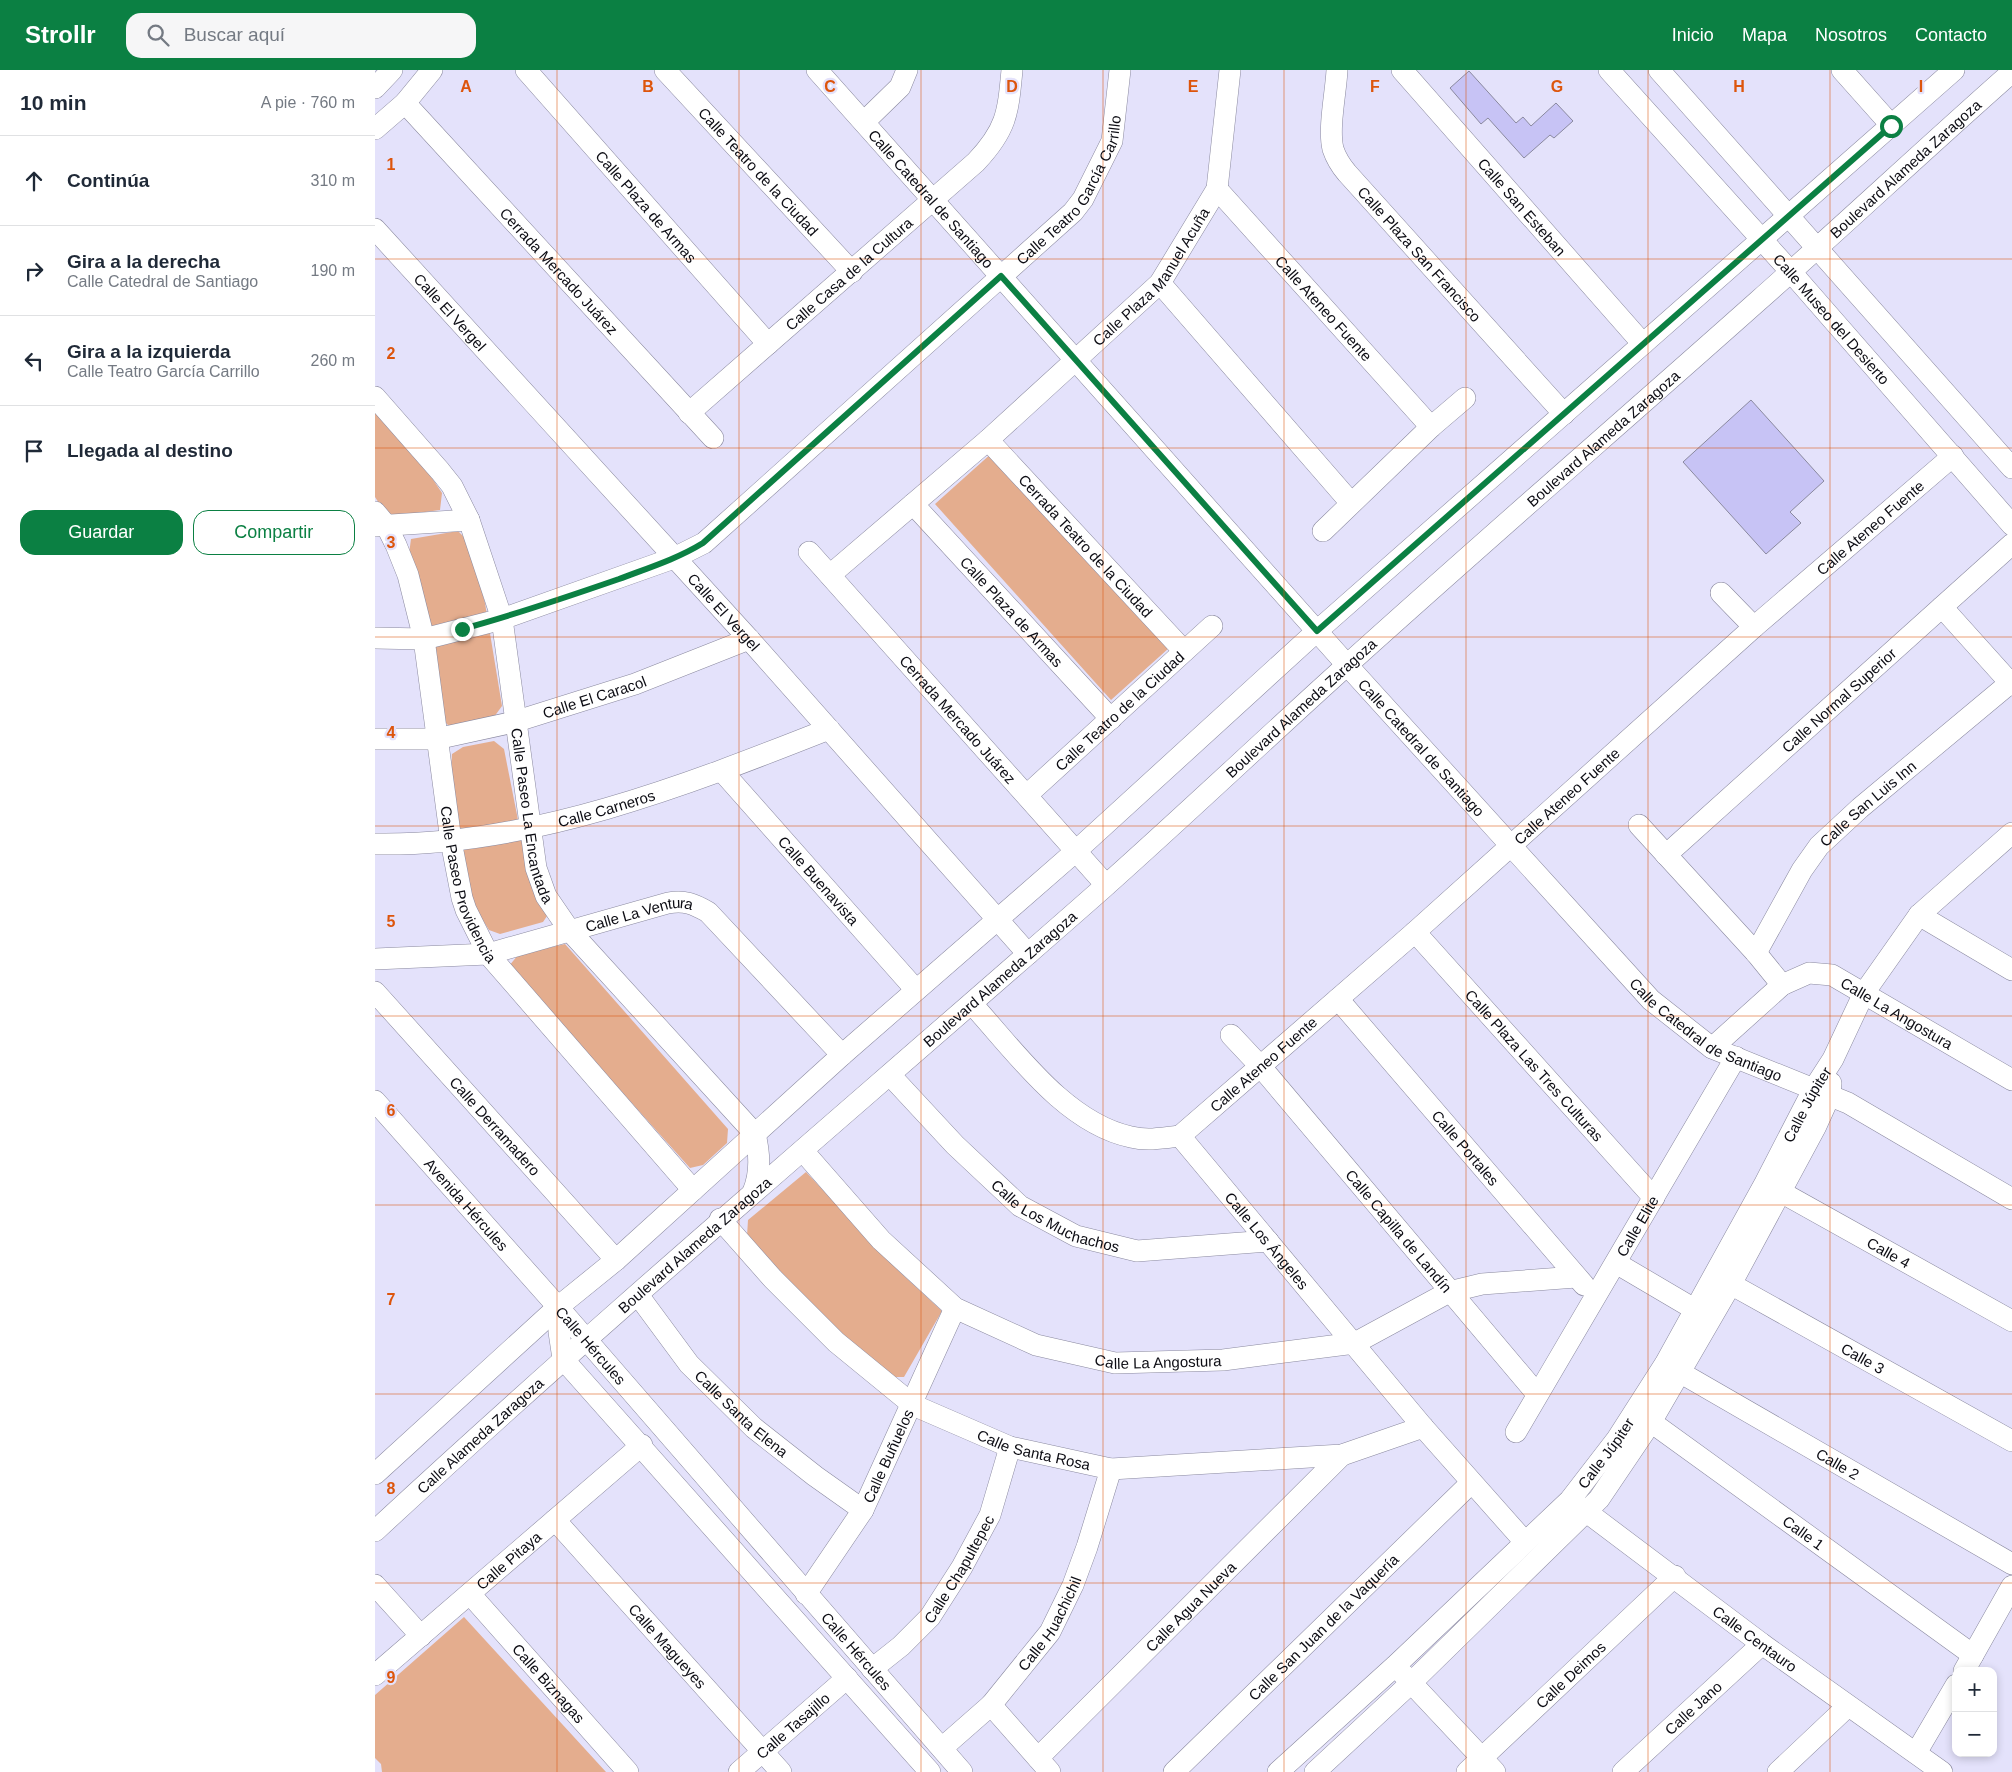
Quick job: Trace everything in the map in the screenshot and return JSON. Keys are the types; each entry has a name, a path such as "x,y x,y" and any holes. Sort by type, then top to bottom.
{"street":[{"path":"375,130 405,103 432,70"},
{"name":"Calle Plaza de Armas","path":"526,70 768,344"},
{"name":"Calle Teatro de la Ciudad","path":"665,70 852,272"},
{"name":"Calle Catedral de Santiago","path":"817,70 1347,665 1651,1000 1712,1048 1848,1103 2012,1199"},
{"path":"864,122 900,87 907,70"},
{"name":"Calle Casa de la Cultura","path":"689,413 852,272 991,147 1002,130 1008,111 1012,70"},
{"name":"Calle Teatro García Carrillo","path":"375,638 424,639 502,619 674,558 703,543 1001,276 1061,225 1083,199 1112,140 1120,70"},
{"name":"Calle Plaza Manuel Acuña","path":"830,575 988,440 1075,358 1160,283 1217,189 1230,70"},
{"name":"Calle Plaza San Francisco","path":"1337,70 1332,135 1333,148 1338,160 1347,173 1564,414"},
{"name":"Calle San Esteban","path":"1403,70 1643,344"},
{"name":"Calle Museo del Desierto","path":"1609,70 1791,272 2012,526"},
{"path":"1659,70 2012,468"},
{"path":"1842,70 1891,126"},
{"path":"375,1474 558,1307 616,1260 842,1055 1076,851 1317,631 1954,70"},
{"name":"Boulevard Alameda Zaragoza","path":"586,1340 639,1296 721,1219 803,1152 1106,885 1347,665 1791,272 2012,72"},
{"name":"Cerrada Mercado Juárez","path":"405,103 713,438"},
{"name":"Calle Ateneo Fuente","path":"1217,189 1431,427"},
{"name":"Calle El Vergel","path":"375,230 749,639 1027,954"},
{"path":"1160,283 1351,503"},
{"name":"Calle Paseo La Encantada","path":"375,397 452,486 469,520 502,619 530,829 540,882 554,910 570,931 755,1134"},
{"path":"1323,531 1431,427 1465,398"},
{"name":"Cerrada Teatro de la Ciudad","path":"988,440 1184,651"},
{"name":"Calle Ateneo Fuente","path":"1180,1136 1415,932 1754,626 1953,456"},
{"name":"Calle Plaza de Armas","path":"913,504 1111,719"},
{"path":"379,521 469,520"},
{"name":"Calle Paseo Providencia","path":"379,521 403,559 424,639 451,841 466,910 488,954 693,1190"},
{"name":"Calle Normal Superior","path":"1666,855 2012,544"},
{"name":"Cerrada Mercado Juárez","path":"809,552 1106,885"},
{"path":"1721,593 1754,626"},
{"path":"1942,607 2011,684"},
{"name":"Calle Teatro de la Ciudad","path":"1027,795 1212,626"},
{"name":"Calle El Caracol","path":"375,739 436,738 515,722 635,684 749,639"},
{"name":"Calle San Luis Inn","path":"1756,952 1802,870 1819,846 1860,808 2011,684"},
{"name":"Calle Carneros","path":"375,844 451,841 530,829 722,771 829,729"},
{"name":"Calle Buenavista","path":"722,771 916,990"},
{"path":"1639,825 1756,952 1782,984"},
{"name":"Calle Júpiter","path":"1315,1772 1411,1683 1588,1512 1624,1464 1643,1417 1673,1368 1773,1188 1821,1092 1833,1059 1864,993 1919,915 2012,833"},
{"name":"Calle La Ventura","path":"375,959 488,954 669,903 680,901 693,903 708,912 842,1055"},
{"path":"1919,915 2012,970"},
{"name":"Calle Plaza Las Tres Culturas","path":"1415,932 1654,1198"},
{"name":"Calle La Angostura","path":"1712,1048 1782,984 1809,973 1831,975 2012,1080"},
{"name":"Calle Derramadero","path":"375,992 616,1260"},
{"name":"Calle Portales","path":"1338,999 1576,1277 1595,1296"},
{"path":"972,1004 1054,1094 1091,1121 1131,1137 1156,1139 1180,1136"},
{"name":"Calle Capilla de Landín","path":"1231,1035 1261,1067 1537,1394"},
{"name":"Calle Elite","path":"1516,1432 1736,1058"},
{"name":"Calle Los Muchachos","path":"891,1075 955,1145 1020,1206 1076,1236 1137,1251 1268,1241"},
{"name":"Avenida Hércules","path":"375,1101 558,1307"},
{"path":"753,1192 758,1180 759,1165 755,1134"},
{"name":"Calle Los Ángeles","path":"1180,1136 1355,1343 1423,1427 1525,1542"},
{"name":"Calle La Angostura","path":"803,1152 881,1240 955,1308 1036,1345 1115,1363 1223,1360 1355,1343 1449,1292 1482,1284 1576,1277"},
{"name":"Calle 4","path":"1773,1188 2012,1321"},
{"name":"Calle Santa Rosa","path":"721,1219 773,1279 836,1342 913,1405 1010,1447 1111,1469 1342,1455 1423,1427"},
{"path":"1616,1263 1703,1315"},
{"name":"Calle 3","path":"1722,1280 2012,1441"},
{"name":"Calle Santa Elena","path":"639,1296 689,1364 754,1428 815,1476 863,1510"},
{"name":"Calle Hércules","path":"558,1307 962,1772"},
{"name":"Calle Hércules","path":"558,1307 563,1359 642,1445 930,1772"},
{"name":"Calle Buñuelos","path":"806,1594 863,1510 913,1405 955,1308"},
{"name":"Calle Alameda Zaragoza","path":"375,1531 586,1340"},
{"name":"Calle 2","path":"1673,1368 2012,1564"},
{"name":"Calle Júpiter","path":"1278,1772 1395,1666 1570,1500 1643,1417"},
{"name":"Calle 1","path":"1643,1417 1969,1663"},
{"name":"Calle Pitaya","path":"375,1675 642,1445"},
{"name":"Calle Chapultepec","path":"872,1669 901,1646 930,1617 962,1567 990,1515 1010,1447"},
{"name":"Calle Agua Nueva","path":"1044,1765 1342,1455"},
{"name":"Calle Huachichil","path":"942,1748 991,1705 1050,1632 1073,1585 1087,1548 1111,1469"},
{"name":"Calle San Juan de la Vaquería","path":"1174,1772 1471,1483"},
{"name":"Calle Centauro","path":"1570,1500 1675,1576 1762,1644 1916,1753 1935,1770"},
{"name":"Calle Magueyes","path":"555,1520 781,1772"},
{"name":"Calle Deimos","path":"1467,1772 1489,1765 1675,1576"},
{"path":"375,1585 416,1640"},
{"path":"1969,1663 2012,1586"},
{"name":"Calle Biznagas","path":"470,1594 628,1772"},
{"path":"375,1605 416,1640"},
{"name":"Calle Jano","path":"1623,1772 1762,1644"},
{"path":"1395,1666 1489,1765"},
{"name":"Calle Tasajillo","path":"739,1772 847,1678"},
{"path":"1916,1753 1952,1692"},
{"path":"991,1705 1044,1765"},
{"path":"1778,1772 1848,1706"}],"shaded area":[{"path":"375,408 416,454 442,493 440,510 388,517 375,497"},
{"path":"993,452 1169,648 1111,700 935,504"},
{"path":"458,531 469,542 485,603 502,706 494,717 449,726 439,716 409,554 411,539"},
{"path":"494,741 504,749 518,820 549,913 543,922 500,934 489,930 472,903 450,786 452,754 463,747"},
{"path":"565,944 728,1129 727,1143 703,1165 690,1168 509,966 518,955"},
{"path":"806,1172 901,1273 942,1311 904,1377 890,1377 871,1367 747,1236 748,1220"},
{"path":"464,1617 606,1772 382,1772 381,1764 375,1758 375,1695"}],"building":[{"path":"1469,71 1516,123 1523,117 1531,126 1556,103 1573,121 1554,138 1550,135 1524,158 1488,118 1481,124 1450,88"},
{"path":"1751,400 1824,481 1790,512 1801,523 1766,554 1683,462"}],"route":[{"path":"462,629 502,619 607,583 689,552 703,543 1001,276 1317,631 1891,126"}]}
